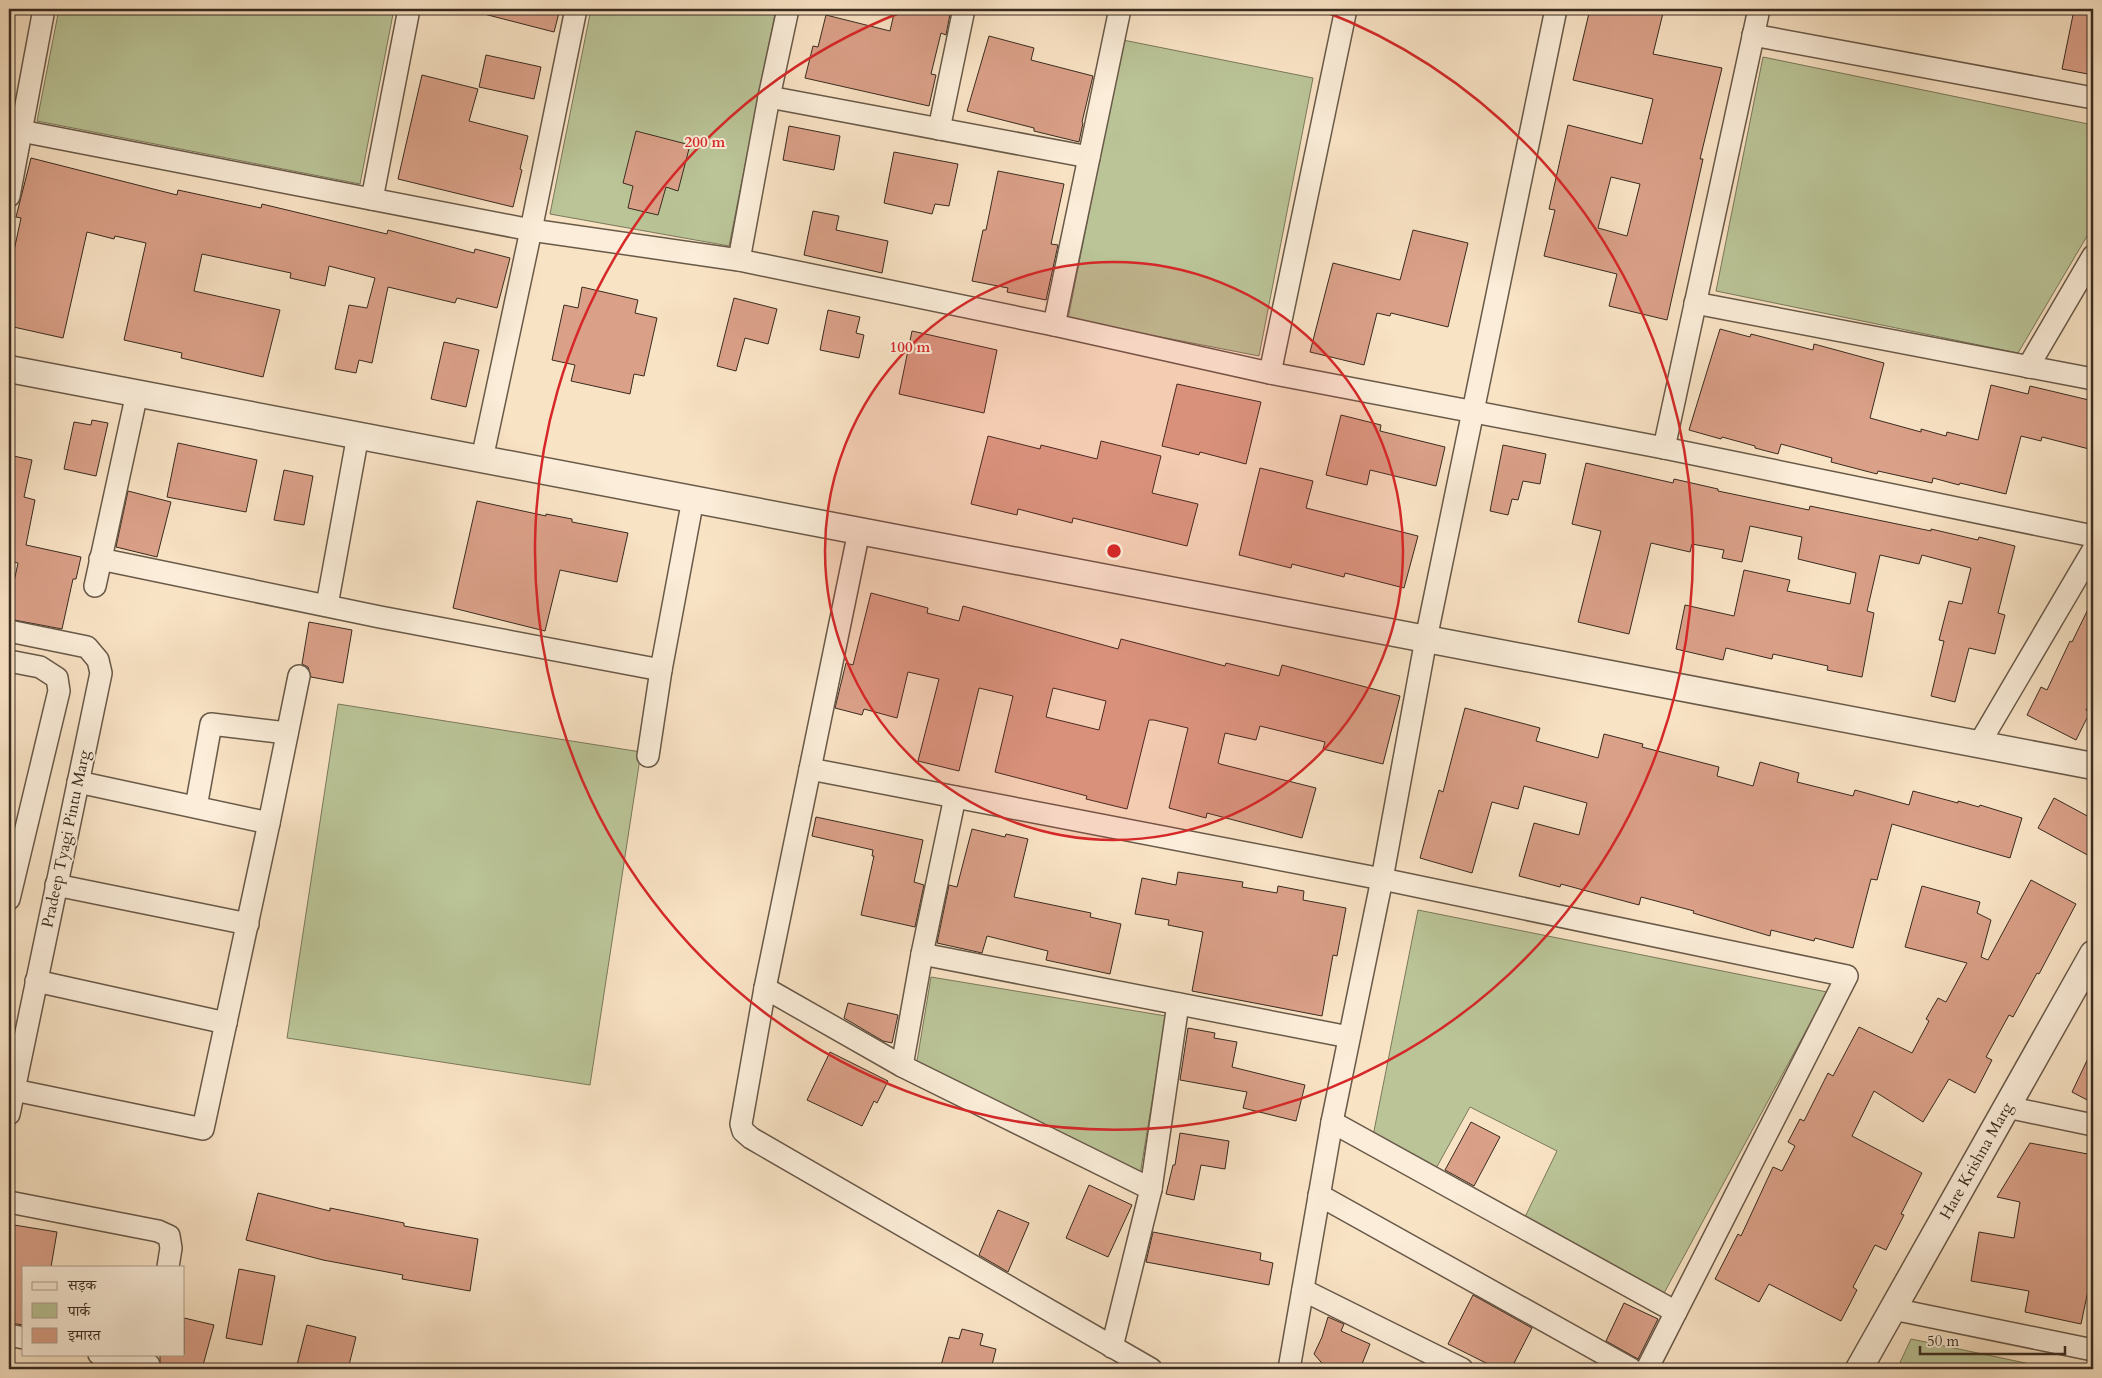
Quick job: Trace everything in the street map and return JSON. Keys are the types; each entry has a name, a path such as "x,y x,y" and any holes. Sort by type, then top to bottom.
{"street":[{"path":"9,196 44,9"},
{"path":"372,199 408,9"},
{"path":"482,459 576,9"},
{"path":"738,260 788,9"},
{"path":"939,129 964,9"},
{"path":"1054,325 1120,9"},
{"path":"1270,373 1346,9"},
{"path":"1290,1369 1332,1122 1382,880 1426,639 1556,9"},
{"path":"1664,448 1758,9"},
{"path":"1753,35 2093,98"},
{"path":"769,97 1089,158"},
{"path":"21,131 531,230 738,260 1054,325 1270,373 1664,448 2093,536"},
{"path":"2028,367 2093,256"},
{"path":"1695,303 2093,379"},
{"path":"9,368 2093,766"},
{"path":"95,586 137,393"},
{"path":"327,605 358,435"},
{"path":"648,756 661,670 692,499"},
{"path":"860,530 765,988 740,1124 743,1131 751,1138 1151,1369"},
{"path":"1979,744 2093,550"},
{"path":"100,558 380,617 661,670"},
{"name":"Pradeep Tyagi Pintu Marg","path":"9,631 87,647 98,660 101,672 36,981 14,1062 14,1090 9,1114"},
{"path":"9,661 40,668 57,678 60,690 16,832 9,899"},
{"path":"14,1090 203,1129 248,924 299,676"},
{"path":"196,807 211,724 287,734"},
{"path":"810,769 1382,880 1847,976 1647,1369"},
{"path":"78,782 269,823"},
{"path":"902,1066 922,954 955,797"},
{"path":"56,885 248,924"},
{"path":"922,954 1349,1037"},
{"name":"Hare Krishna Marg","path":"1859,1369 2093,954"},
{"path":"36,981 226,1023"},
{"path":"765,988 902,1066 1151,1188"},
{"path":"1112,1347 1151,1188 1178,1004"},
{"path":"2007,1107 2093,1125"},
{"path":"1332,1122 1676,1312"},
{"path":"1320,1196 1631,1369"},
{"path":"9,1202 158,1231 168,1236 171,1248 168,1266"},
{"path":"1303,1290 1462,1369"},
{"path":"1892,1309 2093,1350"},
{"path":"9,1335 22,1338"},
{"path":"110,1356 150,1363"}],"green space":[{"path":"59,9 394,9 360,184 37,121"},
{"path":"591,9 776,9 729,246 550,214"},
{"path":"1123,40 1313,78 1259,356 1068,319"},
{"path":"1763,57 2093,125 2093,226 2018,353 1716,291"},
{"path":"338,704 641,752 590,1085 287,1038"},
{"path":"1418,910 1827,992 1663,1295 1524,1219 1557,1151 1470,1107 1434,1172 1373,1136"},
{"path":"931,977 1166,1016 1140,1175 917,1061"},
{"path":"1911,1339 2054,1369 1897,1369"}],"building":[{"path":"485,9 560,9 554,32 484,14"},
{"path":"895,9 951,9 946,35 941,33 931,74 936,75 929,106 805,78 813,46 818,47 826,15 890,31"},
{"path":"1590,9 1664,9 1653,54 1722,68 1700,159 1703,159 1667,320 1609,306 1617,274 1544,256 1555,210 1549,209 1568,125 1642,144 1653,99 1573,80","holes":["1611,177 1640,184 1627,236 1598,228"]},
{"path":"2074,10 2093,14 2093,75 2062,69"},
{"path":"989,36 1034,48 1031,60 1093,76 1079,142 967,111"},
{"path":"486,55 541,67 534,99 479,87"},
{"path":"422,75 478,89 469,121 528,136 513,207 398,179"},
{"path":"789,126 840,136 834,170 783,160"},
{"path":"636,131 690,145 678,191 666,187 658,215 628,208 633,186 623,183"},
{"path":"894,152 958,164 949,206 935,204 932,214 884,203"},
{"path":"31,158 177,195 178,190 261,208 262,204 387,234 388,230 474,253 475,249 510,258 497,308 457,298 455,303 388,287 372,363 359,360 356,373 335,369 349,305 367,308 375,278 329,266 325,286 290,278 291,273 202,254 194,291 280,310 263,377 181,358 182,353 124,340 146,243 115,236 114,239 87,232 63,338 9,326 9,274 21,218 16,217"},
{"path":"998,171 1064,184 1051,244 1058,245 1046,300 1007,292 1008,288 972,281 983,230 986,230"},
{"path":"813,211 839,216 836,230 888,241 882,273 804,255"},
{"path":"1413,230 1468,243 1448,327 1391,313 1390,316 1377,313 1364,365 1310,352 1333,263 1400,280"},
{"path":"582,287 638,300 635,313 657,318 644,376 634,374 630,394 571,381 575,365 552,360 564,305 578,308"},
{"path":"734,298 777,309 768,344 745,338 736,371 717,366"},
{"path":"828,310 860,317 856,333 864,335 859,358 820,350"},
{"path":"1720,329 1750,337 1751,334 1813,350 1814,344 1884,363 1870,418 1921,432 1921,429 1946,436 1947,432 1978,440 1991,385 2028,394 2030,386 2093,401 2093,450 2042,437 2041,441 2021,436 2006,494 1933,478 1932,483 1878,471 1877,474 1831,462 1832,458 1781,444 1778,454 1722,437 1721,439 1689,430"},
{"path":"912,331 997,350 984,413 899,394"},
{"path":"444,342 479,350 466,407 431,399"},
{"path":"1177,384 1261,402 1246,464 1200,452 1199,455 1162,446"},
{"path":"1341,415 1381,425 1380,431 1445,447 1436,486 1370,470 1367,485 1326,475"},
{"path":"92,420 108,423 96,476 64,469 74,422 91,425"},
{"path":"988,436 1040,449 1041,445 1097,459 1101,441 1161,456 1152,493 1198,504 1187,546 1073,518 1072,523 1018,509 1017,515 971,504"},
{"path":"178,443 257,460 246,512 167,497"},
{"path":"1503,445 1546,454 1540,484 1523,481 1518,500 1512,499 1508,515 1490,511"},
{"path":"9,455 32,460 24,497 35,500 26,545 81,557 76,579 73,579 62,629 9,619 9,605 18,563 9,561"},
{"path":"1586,463 1673,483 1674,479 1718,489 1718,491 1809,510 1810,506 1978,540 1979,537 2015,546 1998,613 2005,615 1995,654 1969,648 1955,702 1931,696 1944,641 1939,640 1949,601 1962,604 1971,568 1922,555 1919,564 1880,555 1867,611 1874,613 1862,677 1827,670 1828,666 1773,654 1772,659 1726,648 1723,660 1676,649 1685,605 1734,616 1744,570 1790,580 1787,591 1850,604 1856,573 1798,559 1802,537 1750,526 1742,562 1722,558 1724,550 1692,544 1690,552 1651,543 1629,634 1578,622 1601,531 1572,524"},
{"path":"1260,468 1313,481 1306,508 1418,536 1404,588 1345,573 1344,577 1292,564 1291,568 1239,555"},
{"path":"284,470 313,476 304,525 274,520"},
{"path":"128,491 171,502 157,557 116,547"},
{"path":"477,501 546,516 546,514 572,519 572,522 628,533 617,582 560,570 545,631 453,608"},
{"path":"871,593 928,608 927,613 959,621 963,606 1118,649 1121,639 1225,666 1226,663 1279,676 1282,665 1400,696 1383,764 1323,749 1325,742 1260,726 1256,740 1225,733 1218,763 1316,788 1302,838 1207,813 1206,818 1169,808 1188,728 1154,720 1149,720 1127,809 1086,799 1087,796 995,772 1013,696 979,688 959,771 918,761 939,679 908,672 897,718 864,709 862,715 835,708 846,663 853,665","holes":["1053,688 1106,701 1099,730 1046,717"]},
{"path":"2093,599 2093,697 2086,710 2090,712 2076,740 2027,715 2041,687 2047,690 2070,641 2072,642"},
{"path":"309,622 352,630 343,683 311,677 308,667 302,664"},
{"path":"1465,708 1540,728 1536,741 1598,758 1604,734 1643,744 1642,747 1719,767 1717,776 1753,786 1760,762 1799,773 1797,782 1853,796 1855,790 1909,805 1913,791 1958,803 1958,801 1979,807 1980,805 2022,818 2010,858 1892,824 1877,880 1871,879 1853,948 1815,938 1814,941 1771,930 1770,936 1693,913 1694,911 1641,897 1639,905 1561,884 1560,887 1519,876 1534,823 1579,835 1587,803 1524,786 1518,809 1492,802 1472,873 1420,858 1439,790 1443,792"},
{"path":"2054,798 2093,819 2093,858 2038,828"},
{"path":"816,817 923,840 914,882 924,885 915,927 861,915 874,856 872,856 873,850 812,836"},
{"path":"972,829 1005,837 1006,834 1028,839 1014,897 1091,913 1090,917 1121,924 1110,974 1046,960 1048,951 987,936 982,953 937,943 949,885 957,887"},
{"path":"1178,872 1243,882 1242,887 1277,893 1278,886 1304,891 1303,900 1346,908 1337,956 1333,955 1322,1016 1192,991 1203,932 1168,925 1169,920 1135,914 1142,878 1176,885"},
{"path":"2031,880 2076,904 2039,974 2037,973 2013,1017 2009,1015 1986,1057 1992,1060 1975,1093 1949,1079 1923,1122 1874,1091 1852,1136 1922,1173 1901,1214 1904,1215 1886,1250 1875,1245 1853,1287 1857,1290 1841,1321 1769,1284 1759,1302 1715,1279 1738,1234 1741,1236 1773,1167 1782,1171 1795,1146 1788,1142 1800,1119 1804,1121 1828,1073 1833,1076 1859,1027 1912,1053 1929,1021 1926,1019 1938,998 1946,1002 1967,963 1905,947 1922,886 1980,902 1977,913 1991,920 1981,957 1988,960"},
{"path":"848,1003 898,1015 892,1043 883,1041 844,1018"},
{"path":"1188,1028 1215,1033 1214,1038 1237,1042 1232,1067 1305,1085 1296,1121 1243,1108 1247,1092 1180,1080"},
{"path":"2093,1048 2093,1103 2072,1092"},
{"path":"830,1052 888,1081 877,1103 874,1101 862,1126 807,1100"},
{"path":"1471,1122 1500,1137 1474,1186 1445,1170"},
{"path":"1180,1133 1229,1141 1225,1169 1201,1165 1194,1200 1166,1194 1173,1165 1175,1165"},
{"path":"2030,1143 2093,1155 2093,1267 2081,1324 2025,1312 2029,1291 1971,1281 1979,1232 2014,1238 2020,1202 1997,1197"},
{"path":"1089,1185 1132,1205 1108,1257 1066,1238"},
{"path":"258,1193 330,1211 330,1208 404,1223 404,1226 478,1239 470,1291 402,1279 403,1275 323,1260 246,1240"},
{"path":"998,1210 1029,1223 1008,1272 979,1255"},
{"path":"14,1225 57,1232 51,1266 22,1266 22,1325 9,1323 9,1260"},
{"path":"1153,1232 1261,1253 1260,1260 1273,1263 1269,1285 1146,1262"},
{"path":"239,1269 275,1276 262,1345 226,1338"},
{"path":"1473,1295 1532,1328 1511,1369 1498,1369 1448,1344"},
{"path":"1624,1303 1658,1319 1638,1359 1606,1341"},
{"path":"1328,1317 1344,1324 1341,1331 1370,1344 1360,1369 1327,1369 1314,1354"},
{"path":"185,1318 214,1325 202,1369 160,1369 160,1356 185,1356"},
{"path":"307,1325 356,1337 348,1369 296,1369"},
{"path":"962,1329 983,1334 980,1345 996,1349 991,1369 940,1369 949,1337 959,1339"}]}
